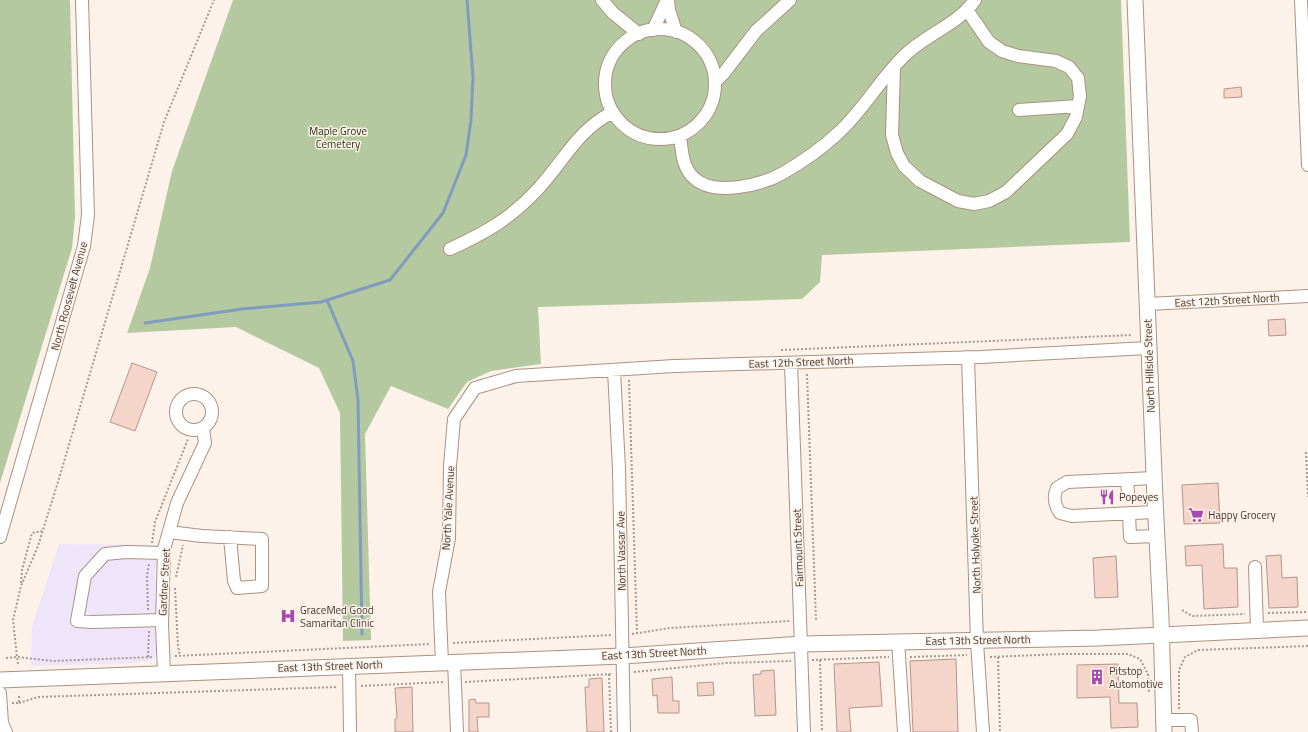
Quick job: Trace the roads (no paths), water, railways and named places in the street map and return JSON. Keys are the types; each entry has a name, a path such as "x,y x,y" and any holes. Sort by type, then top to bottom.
{"main road":[{"name":"North Hillside Street","path":"1135,0 1148,348 1162,634 1164,726"},
{"name":"East 13th Street North","path":"0,680 164,672 623,656 802,644 898,641 978,642 1308,628"}],"street":[{"name":"North Roosevelt Avenue","path":"0,537 84,246 88,214 82,0"},
{"path":"602,0 613,13 639,34"},
{"path":"653,30 667,0"},
{"path":"667,0 668,10 676,32"},
{"path":"715,82 724,73 756,31 790,0"},
{"path":"680,136 685,167 694,178 708,186 730,188 751,184 782,174 810,156 838,134 861,109 902,58 921,41 962,15 975,0"},
{"path":"1300,0 1308,165"},
{"path":"894,67 892,135 897,153 904,166 920,181 958,200 974,204 989,200 1006,192 1068,134 1076,117 1080,96 1078,78 1069,67 1056,61 1018,56 1002,51 989,42 967,10"},
{"path":"653,30 667,30 683,34 698,44 709,58 715,74 715,93 708,111 696,126 680,136 661,140 642,136 625,127 612,112 606,96 605,79 610,62 619,47 633,36 639,34 653,30"},
{"path":"1019,110 1078,106"},
{"path":"450,249 491,230 517,209 539,188 583,133 596,121 612,112"},
{"name":"East 12th Street North","path":"1147,304 1308,296"},
{"name":"East 12th Street North","path":"464,404 475,388 516,376 614,370 968,358 1148,348"},
{"name":"North Holyoke Street","path":"968,358 978,642 983,732"},
{"name":"Fairmount Street","path":"791,363 804,732"},
{"name":"North Vassar Ave","path":"614,370 619,469 624,732"},
{"name":"North Yale Avenue","path":"457,732 448,662 441,644 439,592 449,538 450,466 454,419 464,404"},
{"name":"Gardner Street","path":"164,672 162,620 164,552 177,503 205,443 203,428"},
{"path":"1154,478 1067,482 1057,488 1054,495 1055,504 1060,513 1072,516 1155,512"},
{"path":"1127,480 1128,493"},
{"path":"1129,513 1130,537 1157,536"},
{"path":"169,532 262,539 262,586 237,588 234,582 230,537"},
{"path":"162,620 78,621 85,576 105,554 126,552 164,552"},
{"path":"1255,567 1257,630"},
{"path":"898,641 904,732"},
{"path":"349,666 350,732"},
{"path":"0,693 2,723 6,732"},
{"path":"1164,726 1180,720 1191,720 1192,732"}],"waterway":[{"path":"145,323 242,309 321,302 390,280 443,213 466,155 471,120 473,77 467,0"},
{"path":"327,300 353,361 358,400 362,634"}],"place":[{"name":"Popeyes","path":"1107,497"},
{"name":"Happy Grocery","path":"1196,515"},
{"name":"GraceMed Good Samaritan Clinic","path":"288,616"},
{"name":"Pitstop Automotive","path":"1097,677"}],"park label":[{"name":"Maple Grove Cemetery","path":"338,137"}]}
